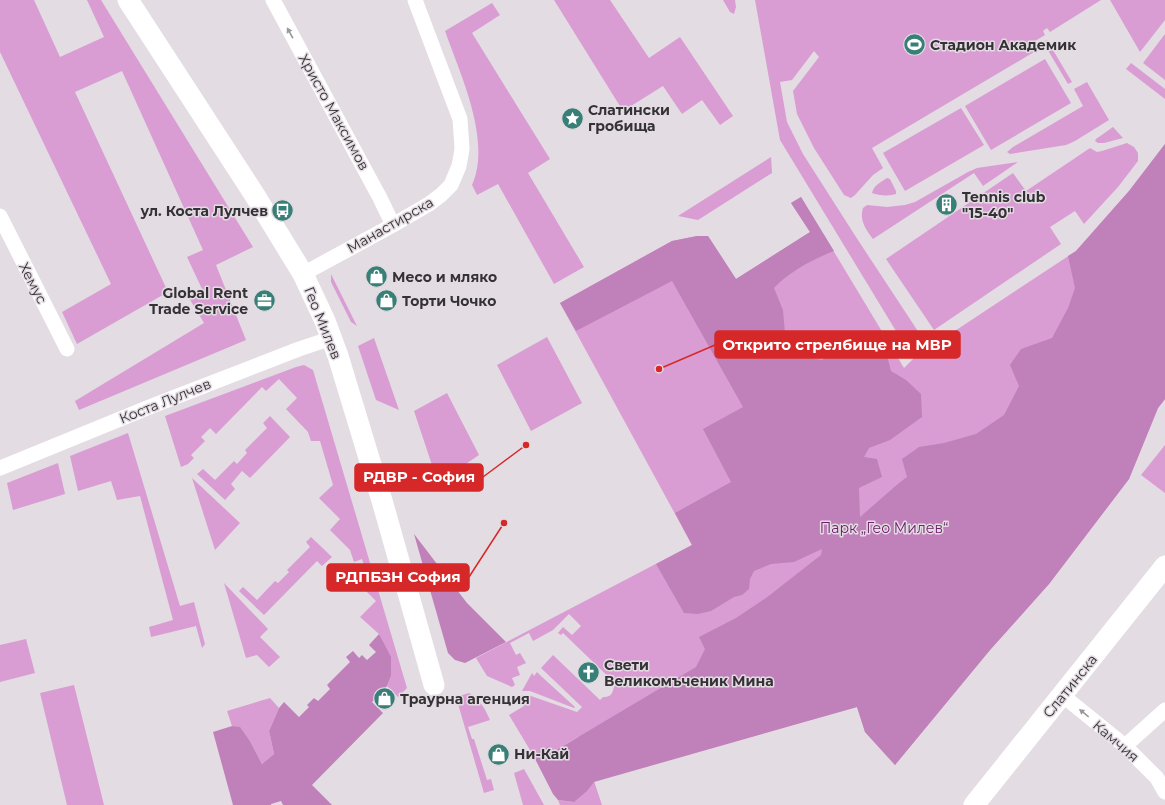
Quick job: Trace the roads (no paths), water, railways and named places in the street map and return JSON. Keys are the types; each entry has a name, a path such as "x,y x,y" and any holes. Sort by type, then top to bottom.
{"street":[{"name":"Гео Милев","path":"128,0 254,194 303,274 325,321 332,338 383,504 434,685"},
{"name":"Христо Максимов","path":"273,0 394,225"},
{"name":"Манастирска","path":"303,274 394,225 429,204 451,185 459,166 462,149 460,119 415,0"},
{"name":"Хемус","path":"0,216 67,349"},
{"name":"Коста Лулчев","path":"0,468 204,386 299,349 332,338"},
{"name":"Слатинска","path":"974,805 1165,566"},
{"name":"Камчия","path":"1062,695 1161,776 1165,792"},
{"path":"1125,746 1165,710"}],"place":[{"name":"Стадион Академик","path":"915,45"},
{"name":"Слатински гробища","path":"573,118"},
{"name":"Tennis club \"15-40\"","path":"947,205"},
{"name":"ул. Коста Лулчев","path":"283,211"},
{"name":"Месо и мляко","path":"376,277"},
{"name":"Global Rent Trade Service","path":"264,301"},
{"name":"Торти Чочко","path":"387,301"},
{"name":"Открито стрелбище на МВР","path":"659,369"},
{"name":"РДВР - София","path":"526,445"},
{"name":"РДПБЗН София","path":"504,523"},
{"name":"Свети Великомъченик Мина","path":"588,673"},
{"name":"Траурна агенция","path":"385,699"},
{"name":"Ни-Кай","path":"499,754"}],"park label":[{"name":"Парк „Гео Милев“","path":"884,528"}]}
